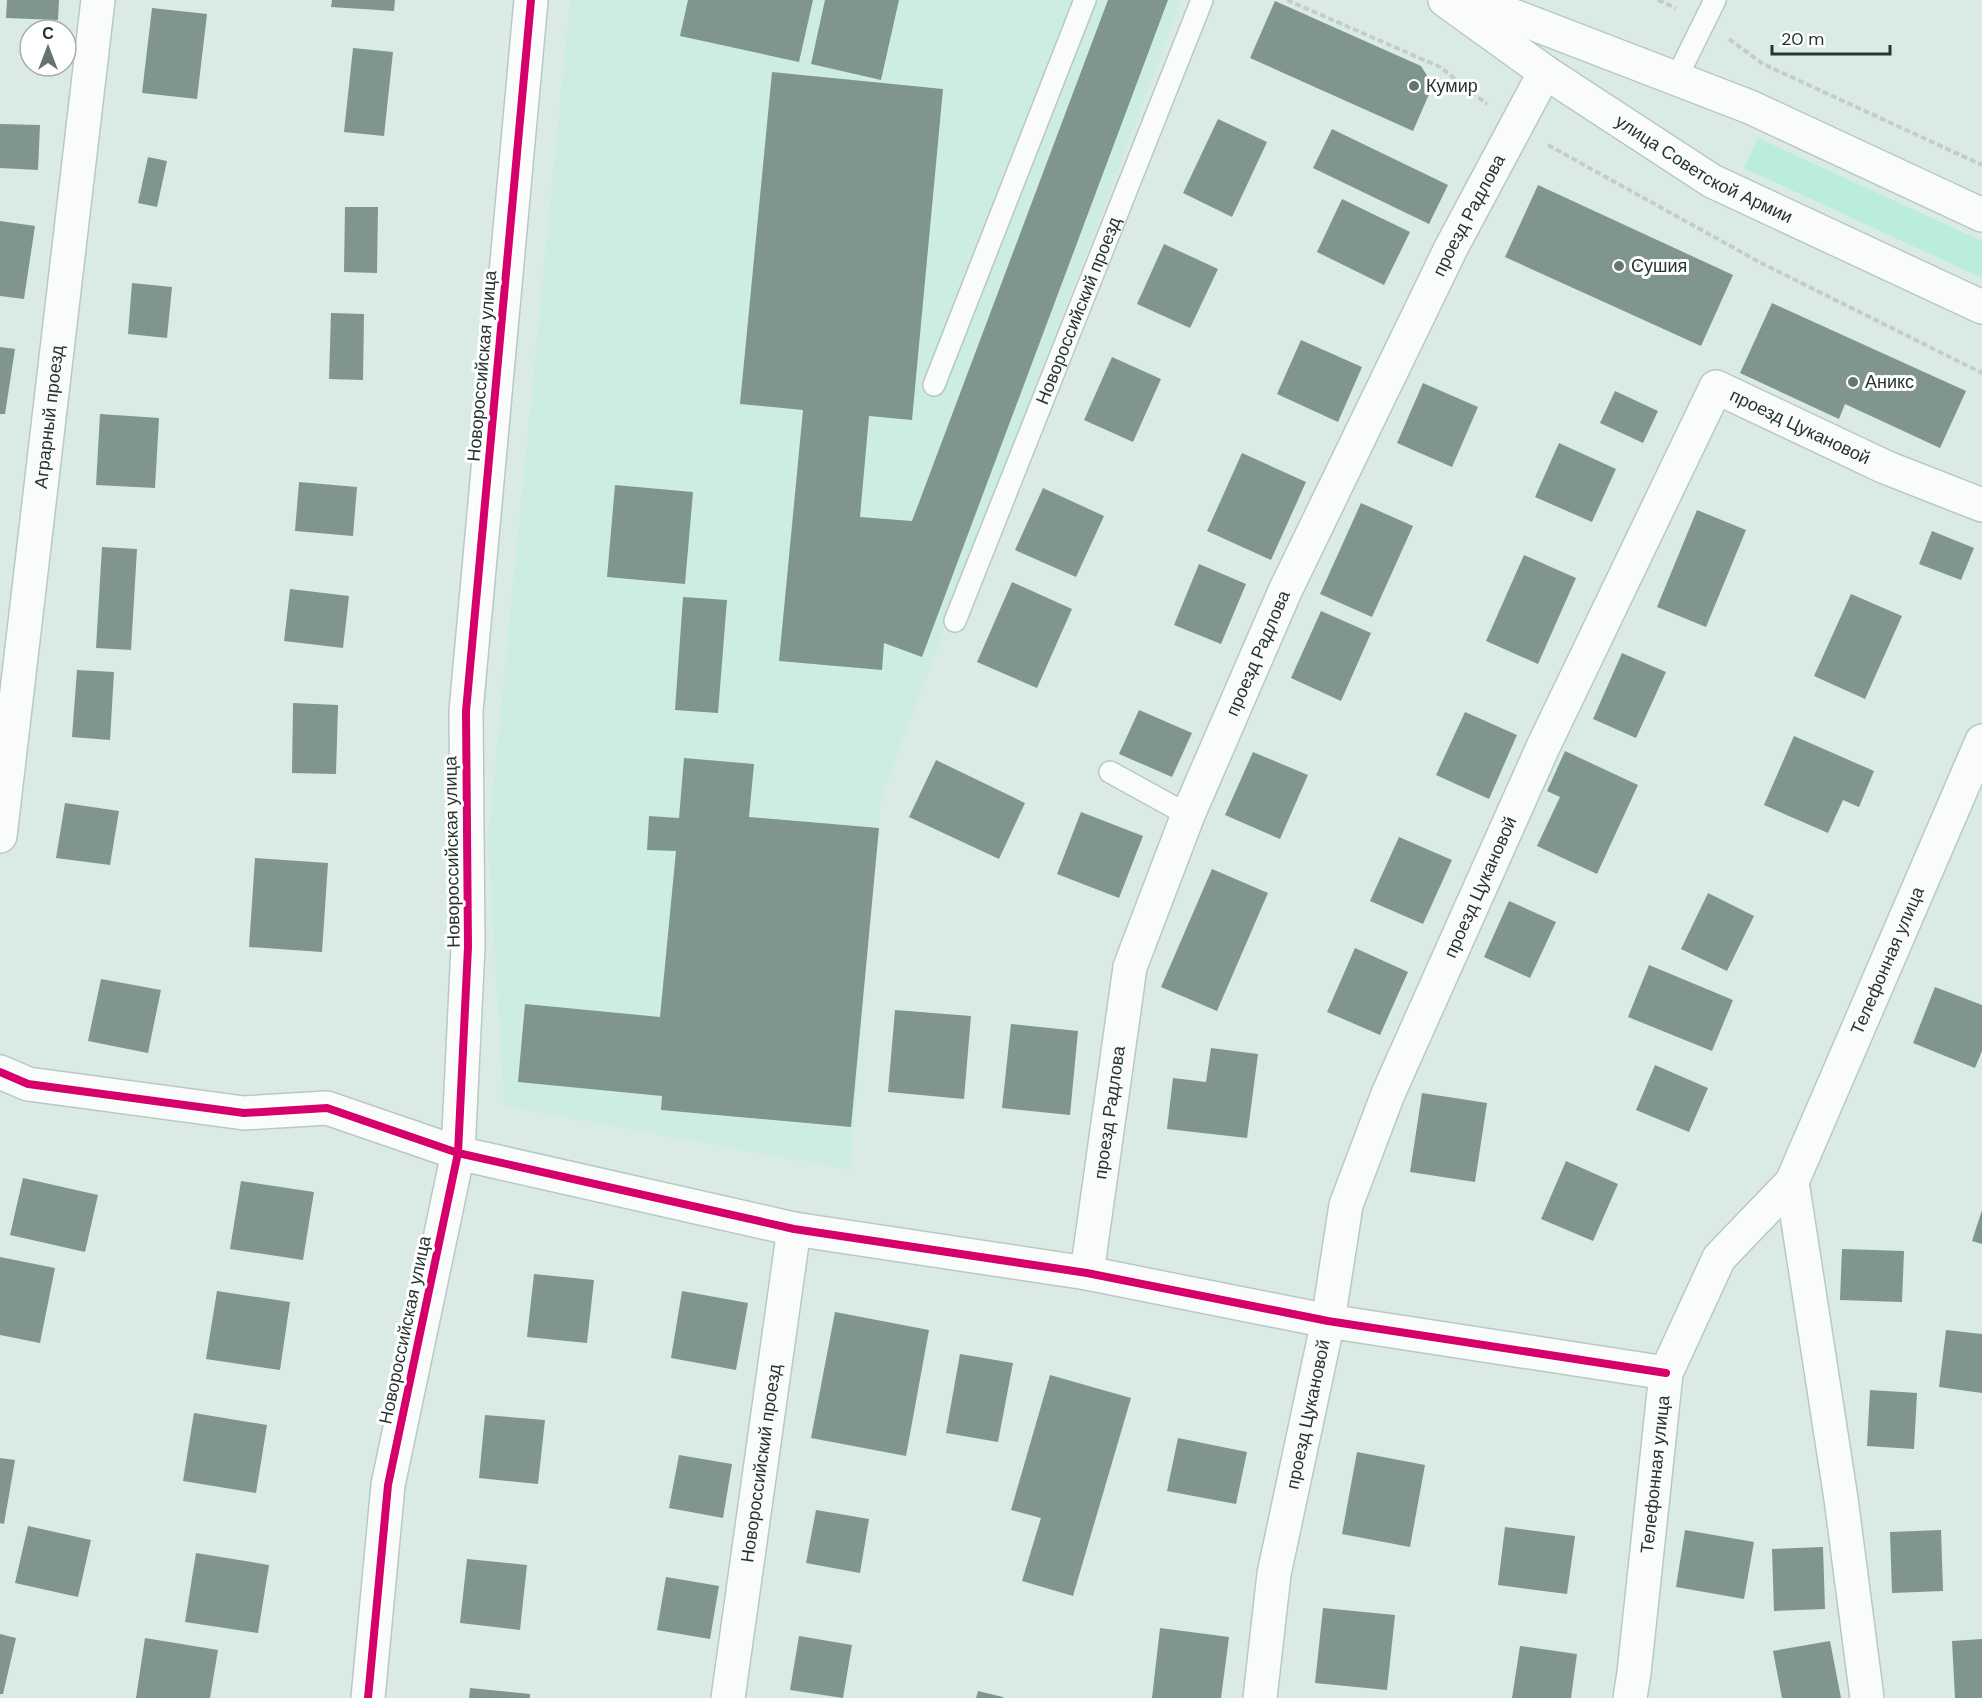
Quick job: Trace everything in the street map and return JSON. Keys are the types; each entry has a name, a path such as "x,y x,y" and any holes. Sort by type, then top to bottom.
{"street":[{"name":"Аграрный проезд","path":"0,836 98,0"},
{"name":"Новороссийская улица","path":"368,1698 388,1485 458,1153 468,948 466,711 531,0"},
{"name":"улица Советской Армии","path":"1446,0 1545,72 1712,182 1982,307"},
{"path":"1472,0 1750,107 1982,214"},
{"name":"проезд Радлова","path":"1087,1273 1130,967 1188,814 1290,580 1451,248 1545,72"},
{"name":"проезд Цукановой","path":"1260,1698 1274,1574 1328,1321 1346,1205 1388,1094 1543,747 1716,387 1885,467 1982,505"},
{"name":"Телефонная улица","path":"1630,1698 1666,1373 1719,1258 1792,1182 1982,741"},
{"path":"0,1072 28,1084 244,1113 327,1108 458,1153 795,1229 1087,1273 1328,1321 1666,1373"},
{"path":"1792,1182 1842,1499 1867,1698"},
{"name":"Новороссийский проезд","path":"728,1698 795,1229"}],"lane":[{"path":"934,385 1085,0"},
{"name":"Новороссийский проезд","path":"955,621 1202,0"},
{"path":"1676,79 1714,0"},
{"path":"1110,772 1188,814"}],"path":[{"path":"1287,0 1440,67 1515,127 1761,263 1982,373"},
{"path":"1658,0 1704,21 1764,64 1982,165"}],"shaded area":[{"path":"570,0 1182,0 881,797 850,1170 504,1106 488,840"},
{"path":"1758,138 1982,241 1982,278 1744,168"}],"building":[{"path":"7,0 59,0 58,18 6,18"},
{"path":"332,0 395,0 394,11 331,7"},
{"path":"688,0 813,0 799,62 680,36"},
{"path":"825,0 899,0 881,80 811,64"},
{"path":"1108,0 1168,0 922,657 884,643 882,670 779,661 803,410 740,404 772,72 943,89 912,420 869,416 860,517 912,521"},
{"path":"1275,1 1421,66 1433,85 1413,131 1250,58"},
{"path":"152,8 207,14 197,99 142,93"},
{"path":"353,48 393,52 384,136 344,132"},
{"path":"1218,119 1267,142 1232,217 1183,193"},
{"path":"0,124 40,125 38,170 0,168"},
{"path":"1332,129 1448,185 1429,224 1313,168"},
{"path":"148,157 167,161 157,207 138,203"},
{"name":"Сушия","path":"1538,185 1733,275 1701,346 1505,257"},
{"path":"1342,199 1410,232 1384,285 1317,252"},
{"path":"345,207 378,207 377,273 344,272"},
{"path":"0,221 35,226 24,299 0,296"},
{"path":"1164,244 1218,269 1190,328 1137,304"},
{"path":"132,283 172,287 167,338 128,334"},
{"name":"Аникс","path":"1772,303 1966,391 1940,448 1845,404 1839,419 1740,373"},
{"path":"331,313 364,314 363,380 329,379"},
{"path":"1301,340 1362,367 1338,422 1277,394"},
{"path":"0,347 15,349 5,414 0,414"},
{"path":"1112,357 1161,379 1133,442 1084,420"},
{"path":"1423,383 1478,407 1452,467 1397,443"},
{"path":"1615,391 1658,411 1643,443 1600,423"},
{"path":"100,414 159,418 155,488 96,485"},
{"path":"1559,443 1616,469 1592,522 1535,497"},
{"path":"1242,453 1306,482 1271,560 1207,531"},
{"path":"299,482 357,487 353,536 295,531"},
{"path":"615,485 693,492 685,584 607,577"},
{"path":"1043,488 1104,516 1076,577 1015,550"},
{"path":"1361,503 1413,526 1372,617 1320,594"},
{"path":"1697,510 1746,530 1706,627 1657,607"},
{"path":"1932,531 1974,548 1961,580 1919,564"},
{"path":"102,547 137,549 131,650 96,648"},
{"path":"1524,555 1576,578 1538,664 1486,641"},
{"path":"1199,564 1246,584 1221,644 1174,625"},
{"path":"1012,582 1072,609 1037,688 977,662"},
{"path":"290,589 349,596 343,648 284,641"},
{"path":"1851,594 1902,616 1865,699 1814,676"},
{"path":"683,597 727,600 718,713 675,710"},
{"path":"1321,611 1371,633 1341,701 1291,678"},
{"path":"1622,653 1666,672 1636,738 1593,719"},
{"path":"77,670 114,672 110,740 72,737"},
{"path":"293,703 338,705 336,774 292,773"},
{"path":"1139,710 1192,733 1172,777 1119,754"},
{"path":"1465,712 1517,735 1489,799 1436,775"},
{"path":"1794,736 1874,771 1859,807 1843,800 1828,833 1764,805"},
{"path":"1565,751 1638,785 1597,874 1537,846 1560,797 1547,791"},
{"path":"1253,752 1308,775 1280,839 1225,815"},
{"path":"684,758 754,764 749,817 879,828 851,1127 661,1110 662,1096 518,1082 525,1004 660,1017 676,851 647,850 649,816 679,818"},
{"path":"936,760 1025,803 999,859 909,817"},
{"path":"65,803 119,811 110,865 56,858"},
{"path":"1081,812 1143,836 1119,898 1057,874"},
{"path":"1399,837 1452,860 1423,924 1370,901"},
{"path":"255,858 328,863 322,952 249,947"},
{"path":"1212,869 1268,893 1217,1011 1161,987"},
{"path":"1708,893 1754,916 1727,971 1681,949"},
{"path":"1509,901 1556,922 1530,978 1484,957"},
{"path":"1355,948 1408,972 1380,1035 1327,1012"},
{"path":"1649,965 1733,1000 1712,1051 1628,1017"},
{"path":"101,979 161,990 148,1053 88,1041"},
{"path":"1935,987 1982,1005 1982,1051 1975,1068 1913,1043"},
{"path":"895,1010 971,1016 964,1099 888,1092"},
{"path":"1011,1024 1078,1031 1070,1115 1002,1108"},
{"path":"1211,1048 1258,1054 1247,1138 1167,1129 1173,1078 1206,1082"},
{"path":"1655,1065 1708,1088 1689,1132 1636,1110"},
{"path":"1422,1093 1487,1103 1475,1182 1410,1172"},
{"path":"1566,1161 1618,1184 1593,1241 1541,1219"},
{"path":"23,1178 98,1195 85,1252 10,1235"},
{"path":"241,1181 314,1192 303,1260 230,1249"},
{"path":"1982,1210 1982,1244 1972,1241"},
{"path":"1842,1249 1904,1251 1902,1302 1840,1300"},
{"path":"0,1257 55,1268 40,1343 0,1335"},
{"path":"534,1274 594,1280 587,1343 527,1337"},
{"path":"217,1291 290,1302 280,1370 206,1359"},
{"path":"682,1291 748,1303 736,1370 671,1358"},
{"path":"835,1312 929,1330 906,1456 811,1438"},
{"path":"1946,1330 1982,1334 1982,1393 1939,1387"},
{"path":"960,1354 1013,1363 998,1442 946,1433"},
{"path":"1050,1375 1131,1398 1073,1596 1022,1581 1041,1518 1011,1510"},
{"path":"1870,1390 1917,1393 1914,1449 1867,1446"},
{"path":"194,1413 267,1425 256,1493 183,1481"},
{"path":"485,1415 545,1420 538,1484 479,1478"},
{"path":"1178,1438 1247,1452 1236,1504 1167,1491"},
{"path":"1357,1452 1425,1465 1410,1547 1342,1534"},
{"path":"679,1455 732,1464 723,1518 669,1508"},
{"path":"0,1458 15,1460 4,1524 0,1523"},
{"path":"816,1510 869,1519 860,1573 806,1563"},
{"path":"28,1526 91,1540 78,1597 15,1583"},
{"path":"1505,1527 1575,1536 1567,1594 1498,1585"},
{"path":"1685,1530 1754,1542 1744,1599 1676,1587"},
{"path":"1941,1530 1943,1591 1892,1593 1890,1532"},
{"path":"1823,1547 1825,1609 1774,1611 1772,1549"},
{"path":"196,1553 269,1565 258,1633 185,1622"},
{"path":"467,1559 527,1565 520,1630 460,1623"},
{"path":"666,1577 719,1586 710,1639 657,1630"},
{"path":"1323,1608 1395,1615 1387,1690 1315,1683"},
{"path":"1160,1628 1229,1637 1221,1698 1152,1698"},
{"path":"0,1634 16,1638 3,1694 0,1694"},
{"path":"799,1636 852,1645 843,1698 790,1690"},
{"path":"145,1638 218,1650 210,1698 136,1698"},
{"path":"1982,1639 1982,1698 1955,1698 1952,1641"},
{"path":"1830,1641 1841,1698 1782,1698 1773,1651"},
{"path":"1520,1646 1577,1654 1571,1698 1512,1698"},
{"path":"470,1688 530,1694 530,1698 469,1698"},
{"path":"978,1691 1003,1697 1003,1698 976,1698"}],"cycle path":[{"path":"368,1698 388,1485 458,1153 468,947 466,711 531,0"},
{"path":"0,1072 28,1084 244,1113 327,1108 458,1153 794,1229 1087,1273 1328,1321 1666,1373"}],"place":[{"name":"Кумир","path":"1414,86"},
{"name":"Сушия","path":"1619,266"},
{"name":"Аникс","path":"1853,382"}]}
